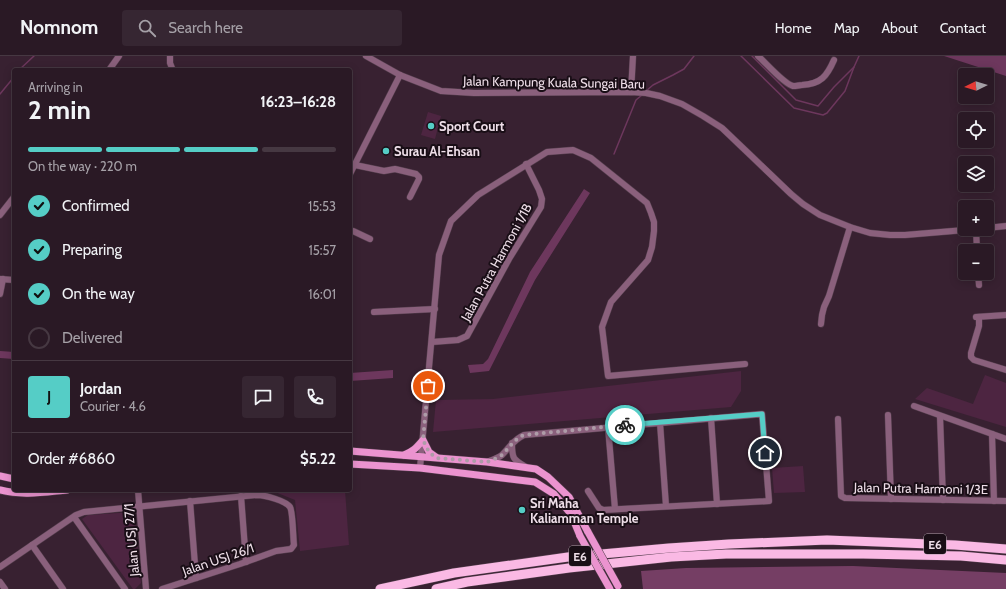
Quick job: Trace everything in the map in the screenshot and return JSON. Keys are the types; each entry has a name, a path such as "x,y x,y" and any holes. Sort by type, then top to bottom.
{"highway":[{"name":"E6","path":"380,589 454,573 568,557 669,548 782,541 827,540 1006,549"},
{"name":"E6","path":"436,589 467,582 561,569 671,557 726,554 961,556 1006,560"}],"main road":[{"path":"402,456 411,452 423,440 429,452 436,458"},
{"path":"352,451 487,462 536,469 548,477 569,497 619,587"},
{"path":"352,464 420,468 535,482 554,494 570,514 580,536 610,589"},
{"path":"0,476 12,479"},
{"path":"0,490 11,493 26,494 46,492"},
{"path":"0,495 11,493"}],"street":[{"path":"110,68 119,56"},
{"path":"170,56 172,68"},
{"name":"Jalan Kampung Kuala Sungai Baru","path":"366,56 400,75 441,91 474,93 631,92 660,96 682,104 722,128 791,194 820,215 870,233 905,235 958,231"},
{"path":"631,92 633,56"},
{"path":"758,56 785,81 794,86 808,85 822,79 829,72 834,60"},
{"path":"352,170 400,75"},
{"path":"420,468 440,255 451,222 478,195 547,152 573,150 590,158 647,203 654,222 652,247 648,260 611,302 602,327 608,376 745,364"},
{"name":"Jalan Putra Harmoni 1/1B","path":"432,342 458,340 467,336 508,259 541,207 542,198 526,164"},
{"path":"355,165 384,171 395,169 416,174 419,179 410,197"},
{"path":"0,215 12,200"},
{"path":"994,227 1006,226"},
{"path":"821,324 824,307 829,296 850,227"},
{"path":"352,232 370,239"},
{"path":"0,294 2,279 12,280"},
{"path":"979,280 979,285"},
{"path":"374,312 435,308"},
{"path":"1006,315 977,317 979,326 971,353 971,357 974,360 1006,370"},
{"path":"914,406 1006,439"},
{"path":"487,462 502,455 516,438 524,435 762,414 769,501 603,510 599,508 588,490"},
{"path":"888,415 891,499"},
{"path":"940,416 943,500"},
{"path":"711,418 717,504"},
{"name":"Jalan Putra Harmoni 1/3E","path":"838,419 841,496 845,498 1006,501"},
{"path":"660,422 666,506"},
{"path":"608,427 615,509"},
{"path":"992,434 994,501"},
{"path":"512,443 513,457 517,462 528,468"},
{"name":"Jalan USJ 27/1","path":"138,492 146,589"},
{"name":"Jalan USJ 26/1","path":"162,589 270,553 291,549 294,545 291,508 278,500 263,495 241,496"},
{"path":"0,567 74,517 84,512 241,496 246,562"},
{"path":"190,501 196,578"},
{"path":"74,517 125,589"},
{"path":"32,545 63,589"},
{"path":"0,582 5,589"}],"shaded area":[{"path":"944,56 1006,56 1006,76 994,72 994,68 981,68"},
{"name":"Sport Court","path":"428,112 441,116 435,139 421,135"},
{"path":"584,189 590,193 535,280 489,371 470,373 468,365 483,364 488,359 530,272"},
{"path":"0,351 12,352 12,359 0,358"},
{"path":"393,370 393,378 352,381 352,373"},
{"path":"741,371 741,391 731,407 433,432 436,400 493,399"},
{"path":"985,375 1006,383 1006,427 915,399 927,388 973,404"},
{"path":"803,466 805,492 774,493 772,468"},
{"path":"275,492 345,492 349,545 300,551 295,500"},
{"path":"134,512 141,583 133,589 82,519 88,515"},
{"path":"853,566 1006,573 1006,589 643,589 641,571 686,568"}],"waterway":[{"path":"21,68 34,56"},
{"path":"646,91 653,85 684,69 694,56"},
{"path":"741,56 794,108 823,115 827,113 845,91 854,67"},
{"path":"752,56 796,100 818,106 854,67 859,56"},
{"path":"0,94 12,79"},
{"path":"614,154 636,100 642,95"}],"way so far":[{"path":"428,386 423,440 429,452 436,458 487,462 502,455 516,438 524,435 625,425"}],"place":[{"name":"Sport Court","path":"431,126"},
{"name":"Surau Al-Ehsan","path":"386,151"},
{"name":"Sri Maha Kaliamman Temple","path":"522,510"}],"route":[{"path":"625,425 762,414 765,453"}]}
